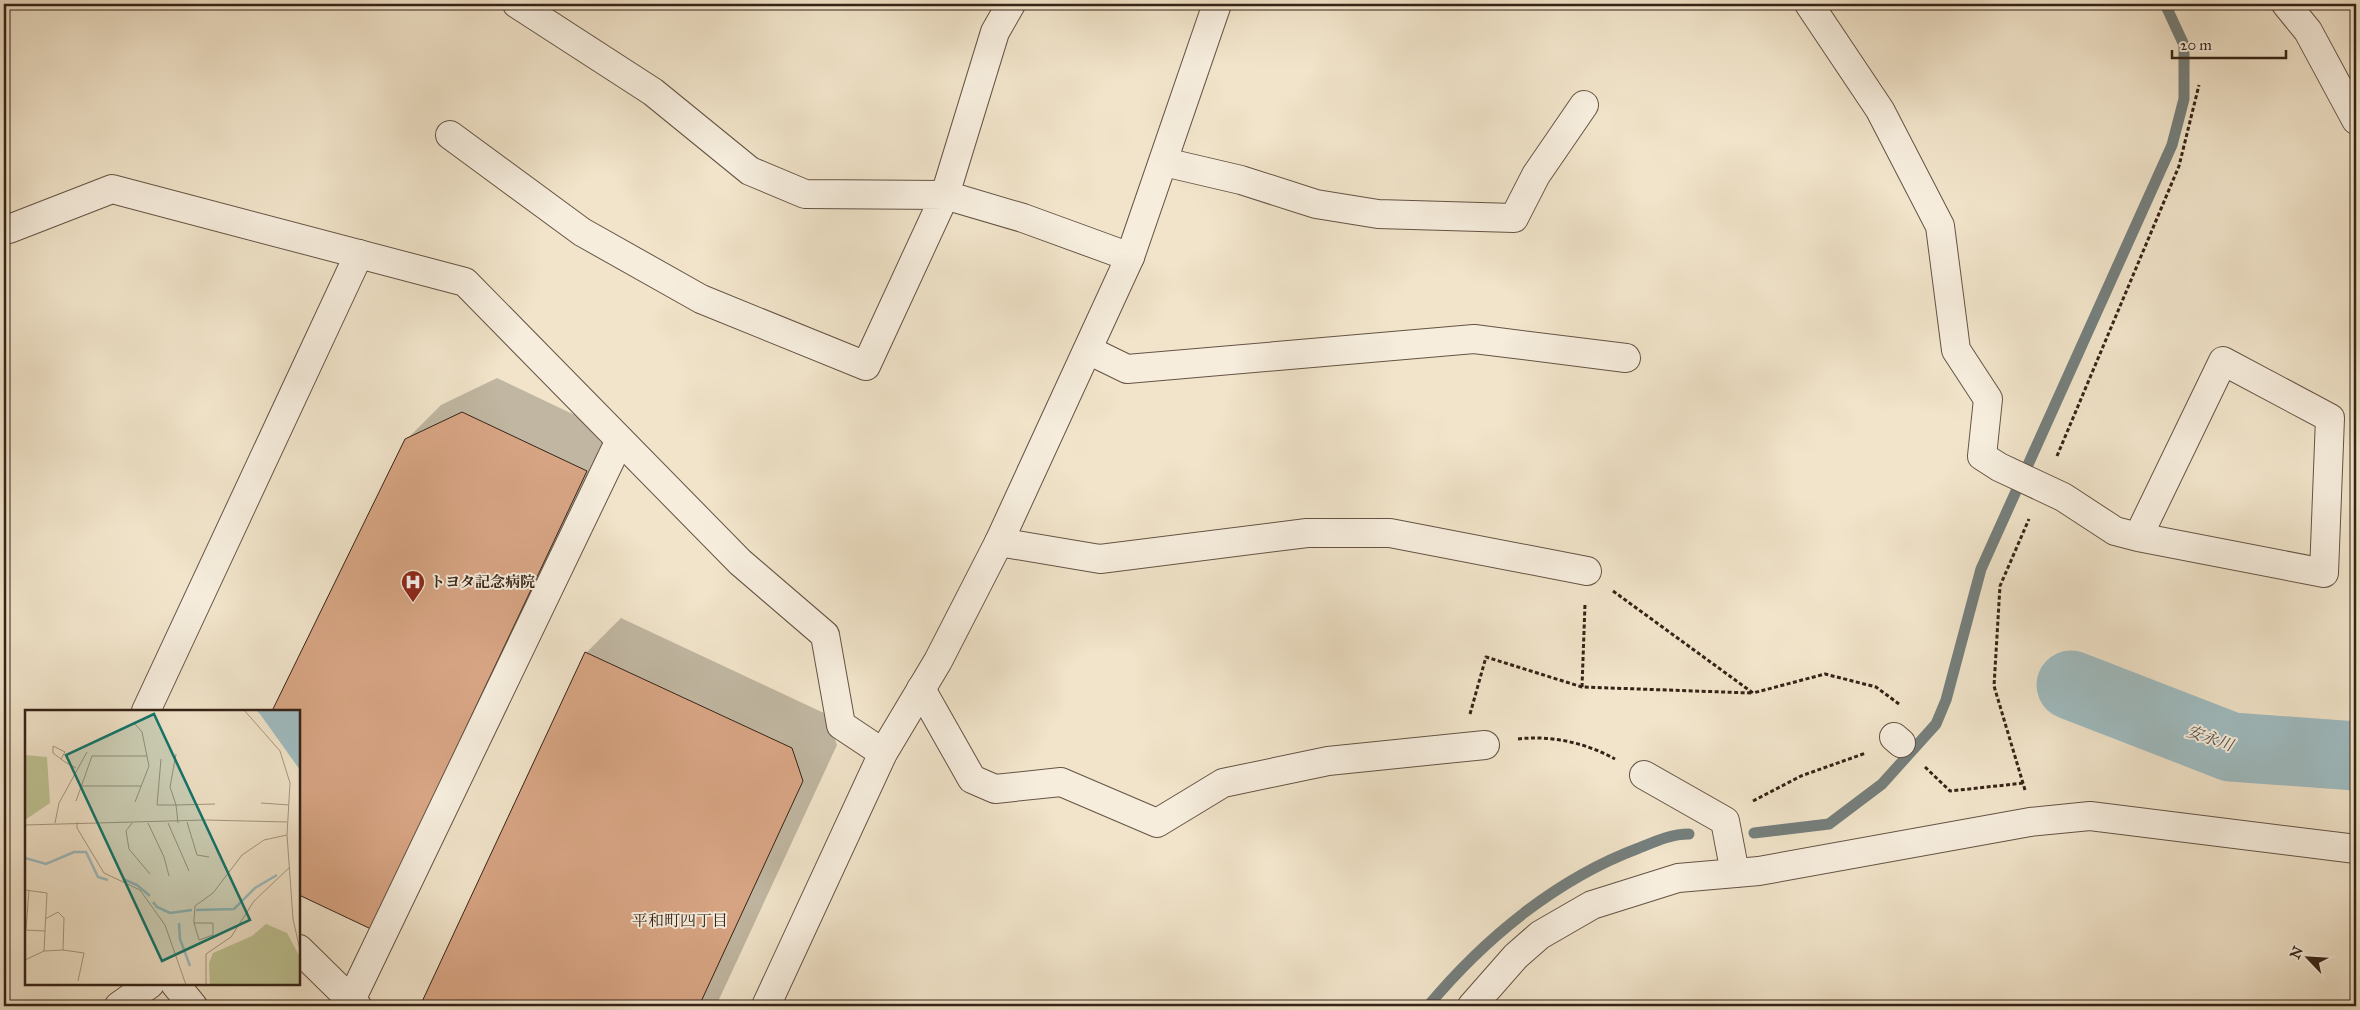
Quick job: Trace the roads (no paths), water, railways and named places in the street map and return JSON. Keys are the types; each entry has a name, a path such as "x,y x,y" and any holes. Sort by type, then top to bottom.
{"street":[{"path":"517,4 653,92 750,171 805,194 945,195 1023,218 1130,257"},
{"path":"450,135 582,232 701,299 866,366 945,195 995,32 1011,4"},
{"path":"766,1006 884,753 922,689 1000,542 1130,257 1217,4"},
{"path":"1809,4 1880,110 1940,226 1956,350 1988,400 1982,456 1999,467 2063,497 2115,531 2138,537 2324,573 2330,418 2223,361 2138,537"},
{"path":"2286,4 2308,31 2356,120"},
{"path":"1164,162 1241,180 1316,204 1378,214 1514,218 1536,175 1584,105"},
{"path":"9,229 112,189 465,282 740,562 825,635 841,725 884,753"},
{"path":"146,710 359,254"},
{"path":"1088,350 1127,369 1474,339 1626,358"},
{"path":"300,950 354,1003 620,440"},
{"path":"1000,542 1100,560 1307,533 1390,533 1586,571"},
{"path":"922,689 972,779 995,789 1061,782 1157,822 1223,783 1328,761 1472,746"},
{"path":"1644,775 1725,821 1735,873"},
{"path":"1472,1006 1516,956 1540,935 1592,906 1678,878 1768,869 2030,822 2090,816 2356,849"},
{"path":"119,1006 149,985"},
{"path":"176,985 193,1006"}],"waterway":[{"path":"1754,833 1829,824 1882,784 1936,724 1946,700 1981,569 2172,145 2184,99 2184,45 2165,4"},
{"name":"安永川","path":"2071,685 2231,747 2356,756"},
{"path":"1428,1006 1473,957 1497,935 1551,894 1579,876 1608,861 1664,838 1689,834"}],"place":[{"name":"トヨタ記念病院","path":"413,603"}],"district":[{"name":"平和町四丁目","path":"680,920"}]}
